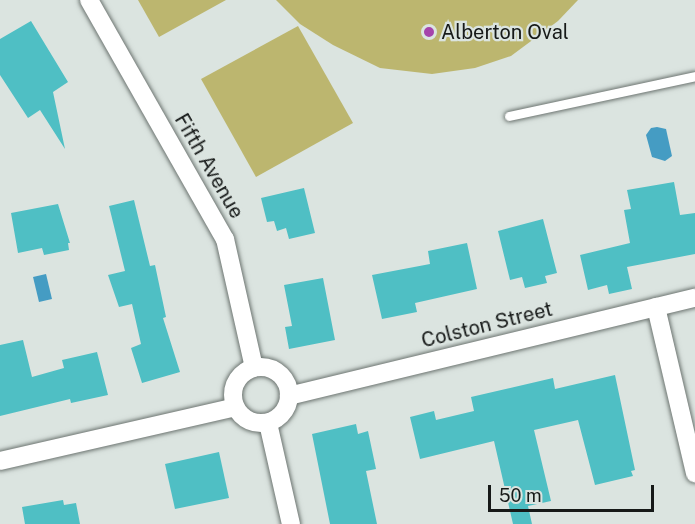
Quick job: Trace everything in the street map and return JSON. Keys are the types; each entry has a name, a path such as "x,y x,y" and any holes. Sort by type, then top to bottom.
{"street":[{"name":"Fifth Avenue","path":"89,0 225,239 254,368"},
{"name":"Colston Street","path":"289,396 695,298"},
{"path":"656,307 695,473"},
{"path":"254,368 274,370 287,384 289,396 282,414 268,423 248,421 235,407 234,388 238,379 254,368"},
{"path":"0,461 235,407"},
{"path":"268,423 291,524"}],"lane":[{"path":"509,116 695,76"}],"shaded area":[{"path":"138,0 226,0 159,37"},
{"name":"Alberton Oval","path":"276,0 578,0 558,21 511,56 475,68 432,74 380,68 333,45 300,24"},
{"path":"298,26 353,123 256,177 201,79"}],"water":[{"path":"651,128 666,129 672,156 665,161 652,157 646,135"},
{"path":"46,274 52,299 39,302 33,277"}],"building":[{"path":"31,21 68,82 53,92 65,149 40,110 28,118 0,75 0,39"},
{"path":"674,182 680,215 695,213 695,254 627,267 632,289 609,294 607,285 588,290 580,255 630,243 624,210 631,209 627,190"},
{"path":"304,188 315,233 289,239 286,228 277,231 274,221 267,222 261,198"},
{"path":"134,200 150,266 155,265 166,317 163,318 180,372 142,383 131,348 141,344 132,304 119,307 108,275 125,271 109,206"},
{"path":"58,204 70,243 68,243 69,250 44,255 42,248 18,253 11,213"},
{"path":"543,219 557,273 545,276 547,283 525,288 522,277 510,280 498,231"},
{"path":"467,243 477,289 415,303 417,312 382,319 372,275 430,264 428,251"},
{"path":"323,278 335,340 289,349 285,327 292,326 284,285"},
{"path":"23,340 32,377 64,368 62,360 97,352 108,395 71,403 70,399 0,416 0,345"},
{"path":"615,375 635,470 631,471 633,476 595,485 578,420 534,430 551,501 528,506 532,524 513,524 494,441 420,459 410,417 434,411 436,420 474,411 471,397 553,378 555,389"},
{"path":"356,424 358,434 368,431 376,469 366,471 377,524 330,524 312,434"},
{"path":"219,452 229,498 175,509 165,464"},
{"path":"63,500 64,505 76,503 80,524 25,524 22,507"}],"place":[{"name":"Alberton Oval","path":"429,32"}]}
